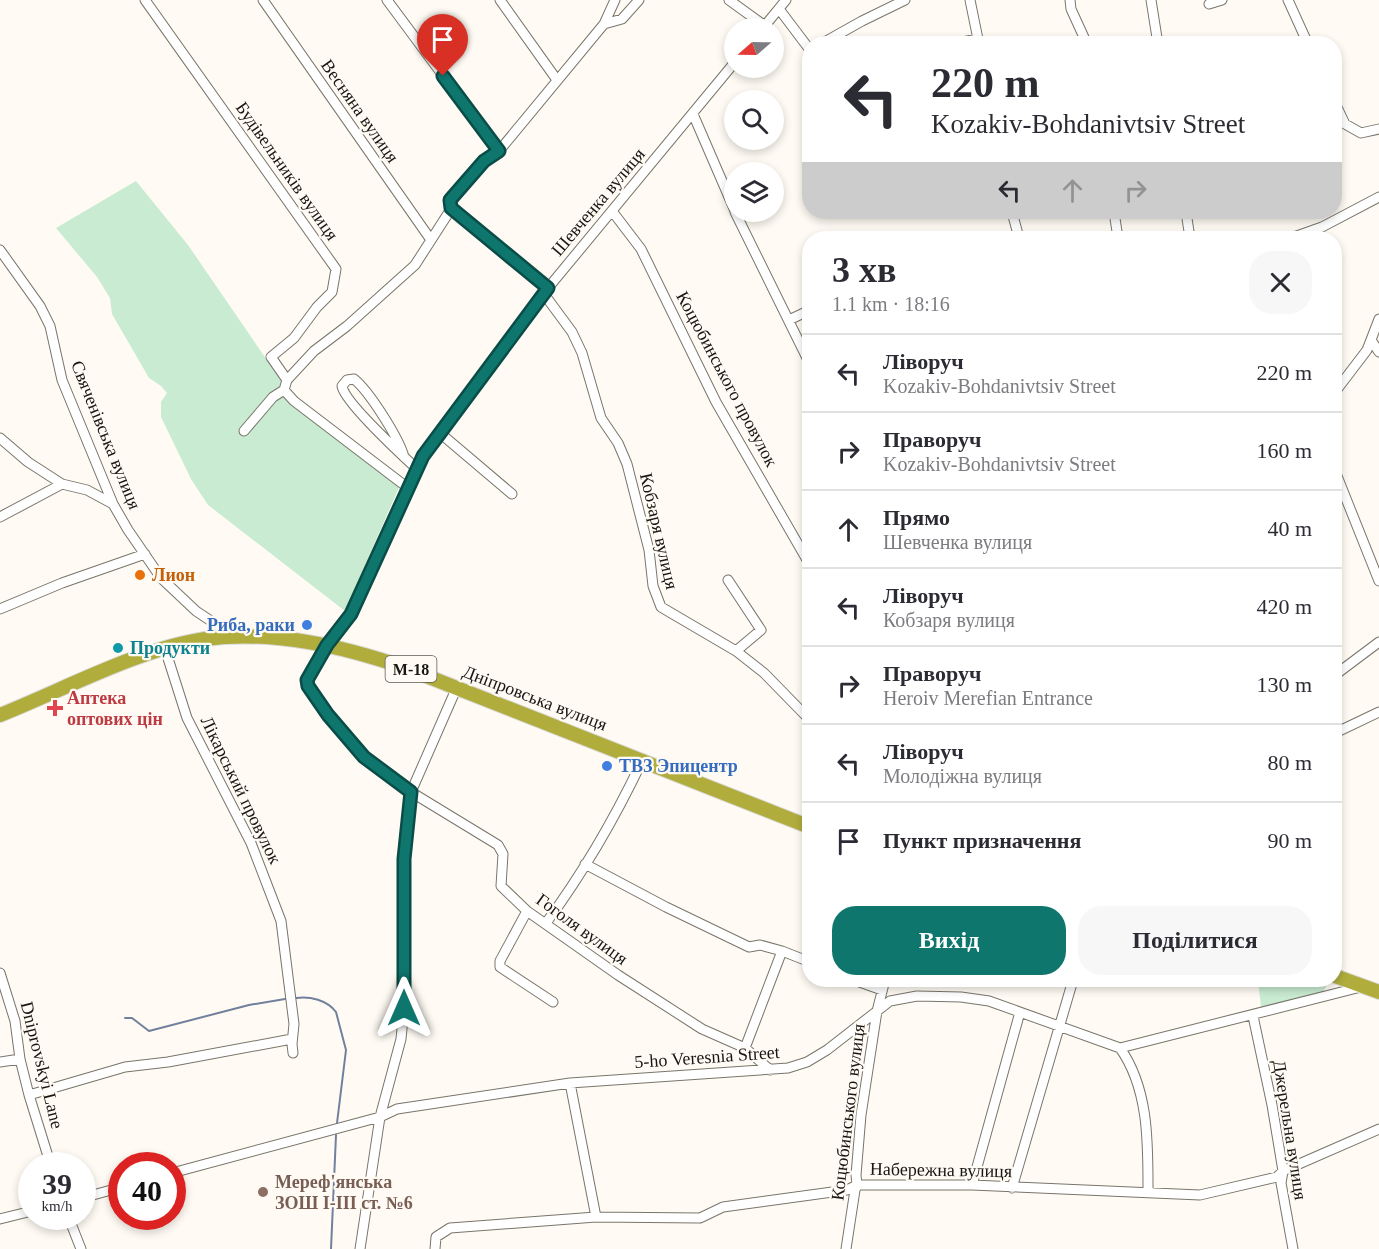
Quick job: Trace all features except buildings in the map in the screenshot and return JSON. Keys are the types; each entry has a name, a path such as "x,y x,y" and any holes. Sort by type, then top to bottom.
{"highway":[{"name":"Дніпровська вулиця","path":"0,715 98,673 165,649 204,639 235,637 280,639 327,645 370,656 458,687 802,819"},
{"path":"1342,979 1379,992"}],"street":[{"name":"Будівельників вулиця","path":"145,0 336,269 332,292 294,338 271,357 286,385"},
{"name":"Весняна вулиця","path":"263,0 431,240"},
{"path":"387,0 499,151"},
{"path":"500,0 557,80"},
{"path":"244,430 314,351 347,326 415,265 451,208 450,200 484,161 499,151 563,75 604,24 615,0"},
{"path":"604,24 622,19 639,0"},
{"path":"729,0 752,18"},
{"path":"772,18 786,0"},
{"path":"835,36 905,0"},
{"path":"970,0 978,36"},
{"path":"1070,0 1071,9 1083,36"},
{"path":"1151,0 1157,36"},
{"path":"1209,4 1222,0"},
{"path":"1288,0 1304,36"},
{"path":"779,9 802,39"},
{"name":"Шевченка вулиця","path":"411,792 364,757 339,729 308,686 307,680 327,645 351,614 423,456 546,291 724,76"},
{"path":"693,114 724,186"},
{"path":"1342,118 1345,124 1361,133 1379,129"},
{"path":"1342,216 1379,197"},
{"name":"Кобзаря вулиця","path":"451,208 546,291 572,332 582,353 601,418 618,443 627,464 649,550 652,586 661,607 736,651 764,673 802,712"},
{"name":"Коцюбинського провулок","path":"612,211 642,249 716,402 802,551"},
{"path":"1311,231 1337,219"},
{"path":"740,222 802,347"},
{"name":"Свяченівська вулиця","path":"0,250 40,306 50,326 62,380 113,504 161,578 196,612 235,637"},
{"path":"789,320 802,314"},
{"path":"1342,383 1367,350 1379,319"},
{"path":"1371,340 1379,352"},
{"path":"404,457 394,434 369,396 354,379 347,380 342,386 347,398 404,457 417,469"},
{"path":"286,385 294,401 408,488"},
{"path":"440,433 512,494"},
{"path":"0,438 28,462 62,484 87,490 113,504"},
{"path":"0,517 62,484"},
{"path":"1342,488 1379,581"},
{"path":"0,609 62,583 145,554"},
{"path":"728,580 761,630 736,651"},
{"path":"1342,670 1379,642"},
{"name":"Лікарський провулок","path":"165,649 187,718 252,843 281,921 294,1024 293,1053"},
{"path":"360,1249 380,1117 401,1039 404,1008 404,859 411,792 458,687"},
{"path":"1342,730 1379,712"},
{"path":"546,923 564,899 627,793 643,759"},
{"name":"Гоголя вулиця","path":"411,792 498,845 503,854 501,886 527,911 618,975 702,1029 745,1048 770,1070"},
{"path":"585,864 749,947 760,945 802,959"},
{"path":"527,911 500,961 500,967 554,1002"},
{"path":"745,1048 782,951"},
{"name":"Dniprovskyi Lane","path":"0,973 15,1021 20,1059 29,1095 47,1152"},
{"path":"874,987 882,990"},
{"name":"Коцюбинського вулиця","path":"846,1249 857,1185 861,1115 883,987"},
{"path":"1012,1188 1070,987"},
{"path":"1148,1191 1146,1114 1130,1062 1120,1048 1361,987"},
{"name":"5-ho Veresnia Street","path":"186,1169 380,1117 397,1109 570,1083 788,1068 807,1062 827,1050 890,1001 917,996 961,997 989,1001 1120,1048"},
{"path":"972,1185 1020,1012"},
{"name":"Джерельна вулиця","path":"1253,1016 1283,1171 1281,1183 1293,1249"},
{"path":"29,1095 125,1067 168,1062 292,1039"},
{"path":"0,1062 20,1059"},
{"path":"570,1083 596,1217"},
{"name":"Набережна вулиця","path":"435,1249 436,1238 450,1228 596,1217 700,1218 723,1208 847,1190 857,1185 972,1185 1200,1195 1277,1177 1283,1171 1379,1129"},
{"path":"0,1219 18,1214"},
{"path":"74,1230 81,1249"}],"green space":[{"path":"136,181 188,245 282,382 280,393 400,485 345,611 208,505 191,479 161,417 161,402 167,393 149,378 112,314 110,298 97,277 56,228"},
{"path":"1259,987 1326,987 1322,993 1261,1007"}],"waterway":[{"path":"296,998 318,1000 328,1004 336,1012 346,1050 337,1123"},
{"path":"125,1018 132,1018 149,1031 249,1005 285,999"},
{"path":"331,1249 336,1135"}],"place":[{"name":"Лион","path":"140,575"},
{"name":"Риба, раки","path":"307,625"},
{"name":"Продукти","path":"118,648"},
{"name":"Аптека оптових цін","path":"55,708"},
{"name":"ТВЗ Эпицентр","path":"607,766"},
{"name":"Мереф'янська ЗОШ І-ІІІ ст. №6","path":"263,1192"}],"route":[{"path":"404,1008 404,859 411,792 364,757 328,715 308,686 307,680 327,645 351,614 423,456 548,288 451,208 450,200 484,161 499,151 443,76"}]}
